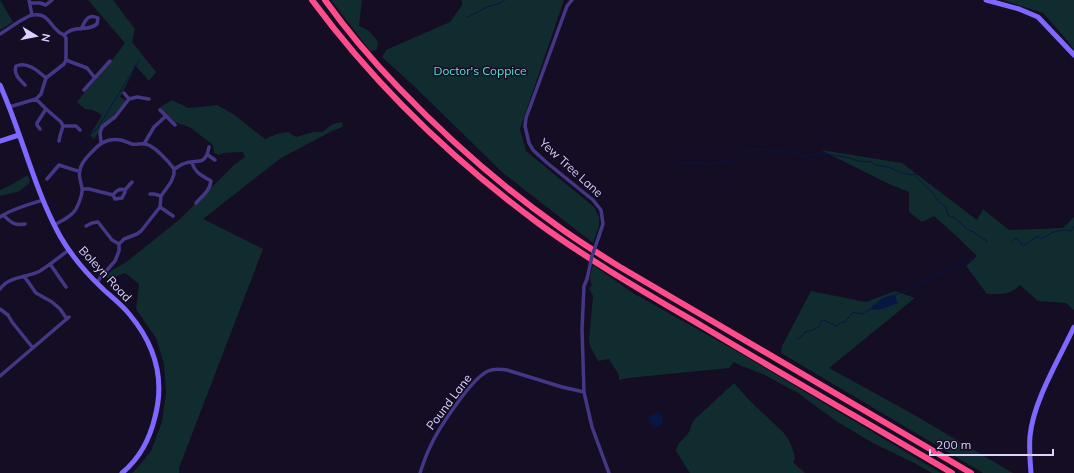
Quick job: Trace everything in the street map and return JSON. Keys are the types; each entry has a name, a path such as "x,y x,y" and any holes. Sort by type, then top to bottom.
{"highway":[{"path":"312,0 331,25 388,92 476,174 538,223 603,267 952,473"},
{"path":"325,0 342,24 376,64 422,112 495,178 559,228 586,246 971,473"}],"street":[{"path":"32,15 30,1 46,5 52,0"},
{"name":"Yew Tree Lane","path":"572,0 567,6 526,118 525,126 529,142 533,150 593,200 601,210 603,224 592,256 584,292 582,329 584,392 592,427 609,473"},
{"path":"986,0 1018,9 1038,17 1074,55"},
{"path":"0,34 32,15 41,14 60,34 64,35 66,38 66,60 64,64 46,78 41,94 36,99 9,107"},
{"path":"64,35 73,29 81,29 94,27 97,24 98,18 91,16 87,18 81,29"},
{"path":"66,60 87,68 95,78"},
{"path":"84,90 110,61"},
{"path":"25,85 16,73 16,66 27,65 32,67 46,78"},
{"name":"Boleyn Road","path":"0,85 43,200 54,225 79,264 130,314 139,326 150,344 157,364 159,388 158,408 153,426 144,446 128,468 122,473"},
{"path":"124,92 129,99"},
{"path":"101,142 100,133 102,127 115,117 129,99 137,97 149,99"},
{"path":"36,99 62,122 63,126 59,140"},
{"path":"40,129 37,122 46,109"},
{"path":"160,110 175,124"},
{"path":"144,144 154,127 166,116"},
{"path":"63,126 76,126 80,130"},
{"path":"0,141 19,135"},
{"path":"54,225 75,211 82,189 79,171 84,161 101,142 120,140 134,144 151,146 170,164 174,170 174,174 171,182 161,196 160,207 141,231 124,239 119,244 119,252 115,262 97,283"},
{"path":"174,170 184,164 204,159 208,155 210,147"},
{"path":"208,155 215,160"},
{"path":"192,162 197,173 211,181 207,191 196,203"},
{"path":"47,180 60,165 79,171"},
{"path":"82,189 89,189 113,195 115,199 122,198 125,190 132,182"},
{"path":"113,195 116,191 121,189 125,190"},
{"path":"150,194 161,196"},
{"path":"2,216 24,206 43,200"},
{"path":"160,207 173,216"},
{"path":"2,216 18,225 25,224"},
{"path":"86,226 98,222 112,240 119,244"},
{"path":"1,287 8,282 39,272 69,250"},
{"path":"50,264 66,287"},
{"path":"0,370 1,375 68,318 52,302 36,292 24,276"},
{"path":"0,309 8,315 33,348"},
{"path":"1031,473 1030,435 1035,411 1047,382 1074,327"},
{"name":"Pound Lane","path":"420,473 430,445 446,420 462,397 483,374 490,370 507,370 562,387 584,392"}],"green space":[{"path":"0,0 13,22 0,30"},
{"path":"88,0 113,0 135,29 132,42 156,72 149,81 135,65 120,97 126,101 102,127 94,139 90,135 102,115 93,110 85,109 77,102 125,43"},
{"path":"331,0 362,0 359,26 369,31 378,42 377,49 371,52"},
{"name":"Doctor's Coppice","path":"462,0 564,0 520,129 526,151 594,207 599,217 599,226 593,243 502,172 382,57 386,50 450,22 462,5"},
{"path":"1003,0 1074,0 1074,50 1043,13"},
{"path":"172,100 188,108 217,105 233,114 265,139 277,134 288,132 296,137 313,132 322,132 333,124 342,122 343,127 332,131 281,158 203,219 263,249 179,468 179,473 132,473 151,451 162,422 166,393 164,364 156,338 136,309 139,284 125,273 110,279 107,277 112,270 125,263 179,220 234,165 245,157 243,152 223,153 219,155 214,153 213,145 191,128 175,122 159,108"},
{"path":"821,150 902,163 977,220 983,209 1009,230 1063,228 1074,217 1074,310 1066,303 1038,301 1020,285 1013,291 1001,294 987,294 966,266 977,256 934,216 922,222 909,212 909,192 889,184"},
{"path":"28,175 30,182 20,191 0,196 0,190"},
{"path":"593,265 633,293 738,352 941,473 932,473 873,443 836,421 798,393 765,375 734,362 729,368 619,380 619,375 609,359 598,361 590,346 589,341 593,296 589,288 592,285 590,278"},
{"path":"811,291 866,302 895,291 915,298 829,368 911,413 1013,473 983,473 781,353 782,346"},
{"path":"734,383 750,401 783,432 789,440 794,453 795,459 793,462 805,473 690,473 676,451 678,445 689,432 694,420"}],"water":[{"path":"895,295 898,303 881,309 870,309 881,299"},
{"path":"658,411 662,416 663,421 658,427 654,428 649,419 650,416"}],"waterway":[{"path":"468,17 489,6 498,4 505,0"},
{"path":"36,173 61,158 97,129 139,61"},
{"path":"679,163 712,164 731,160 750,149 798,153 804,156 827,154 858,161 872,162 875,165 888,167 903,173 911,175 915,174 916,177 932,192 937,200 946,207 948,215 955,218 968,230 974,232 987,242"},
{"path":"1012,242 1015,238 1024,245 1038,236 1041,239 1059,231 1071,231 1074,226"},
{"path":"914,287 957,264 974,259"},
{"path":"115,289 128,277"},
{"path":"895,295 911,289"},
{"path":"86,308 94,301"},
{"path":"797,339 805,332 820,326 821,321 823,320 837,326 838,324 846,321 853,312 862,314 870,309"}]}
